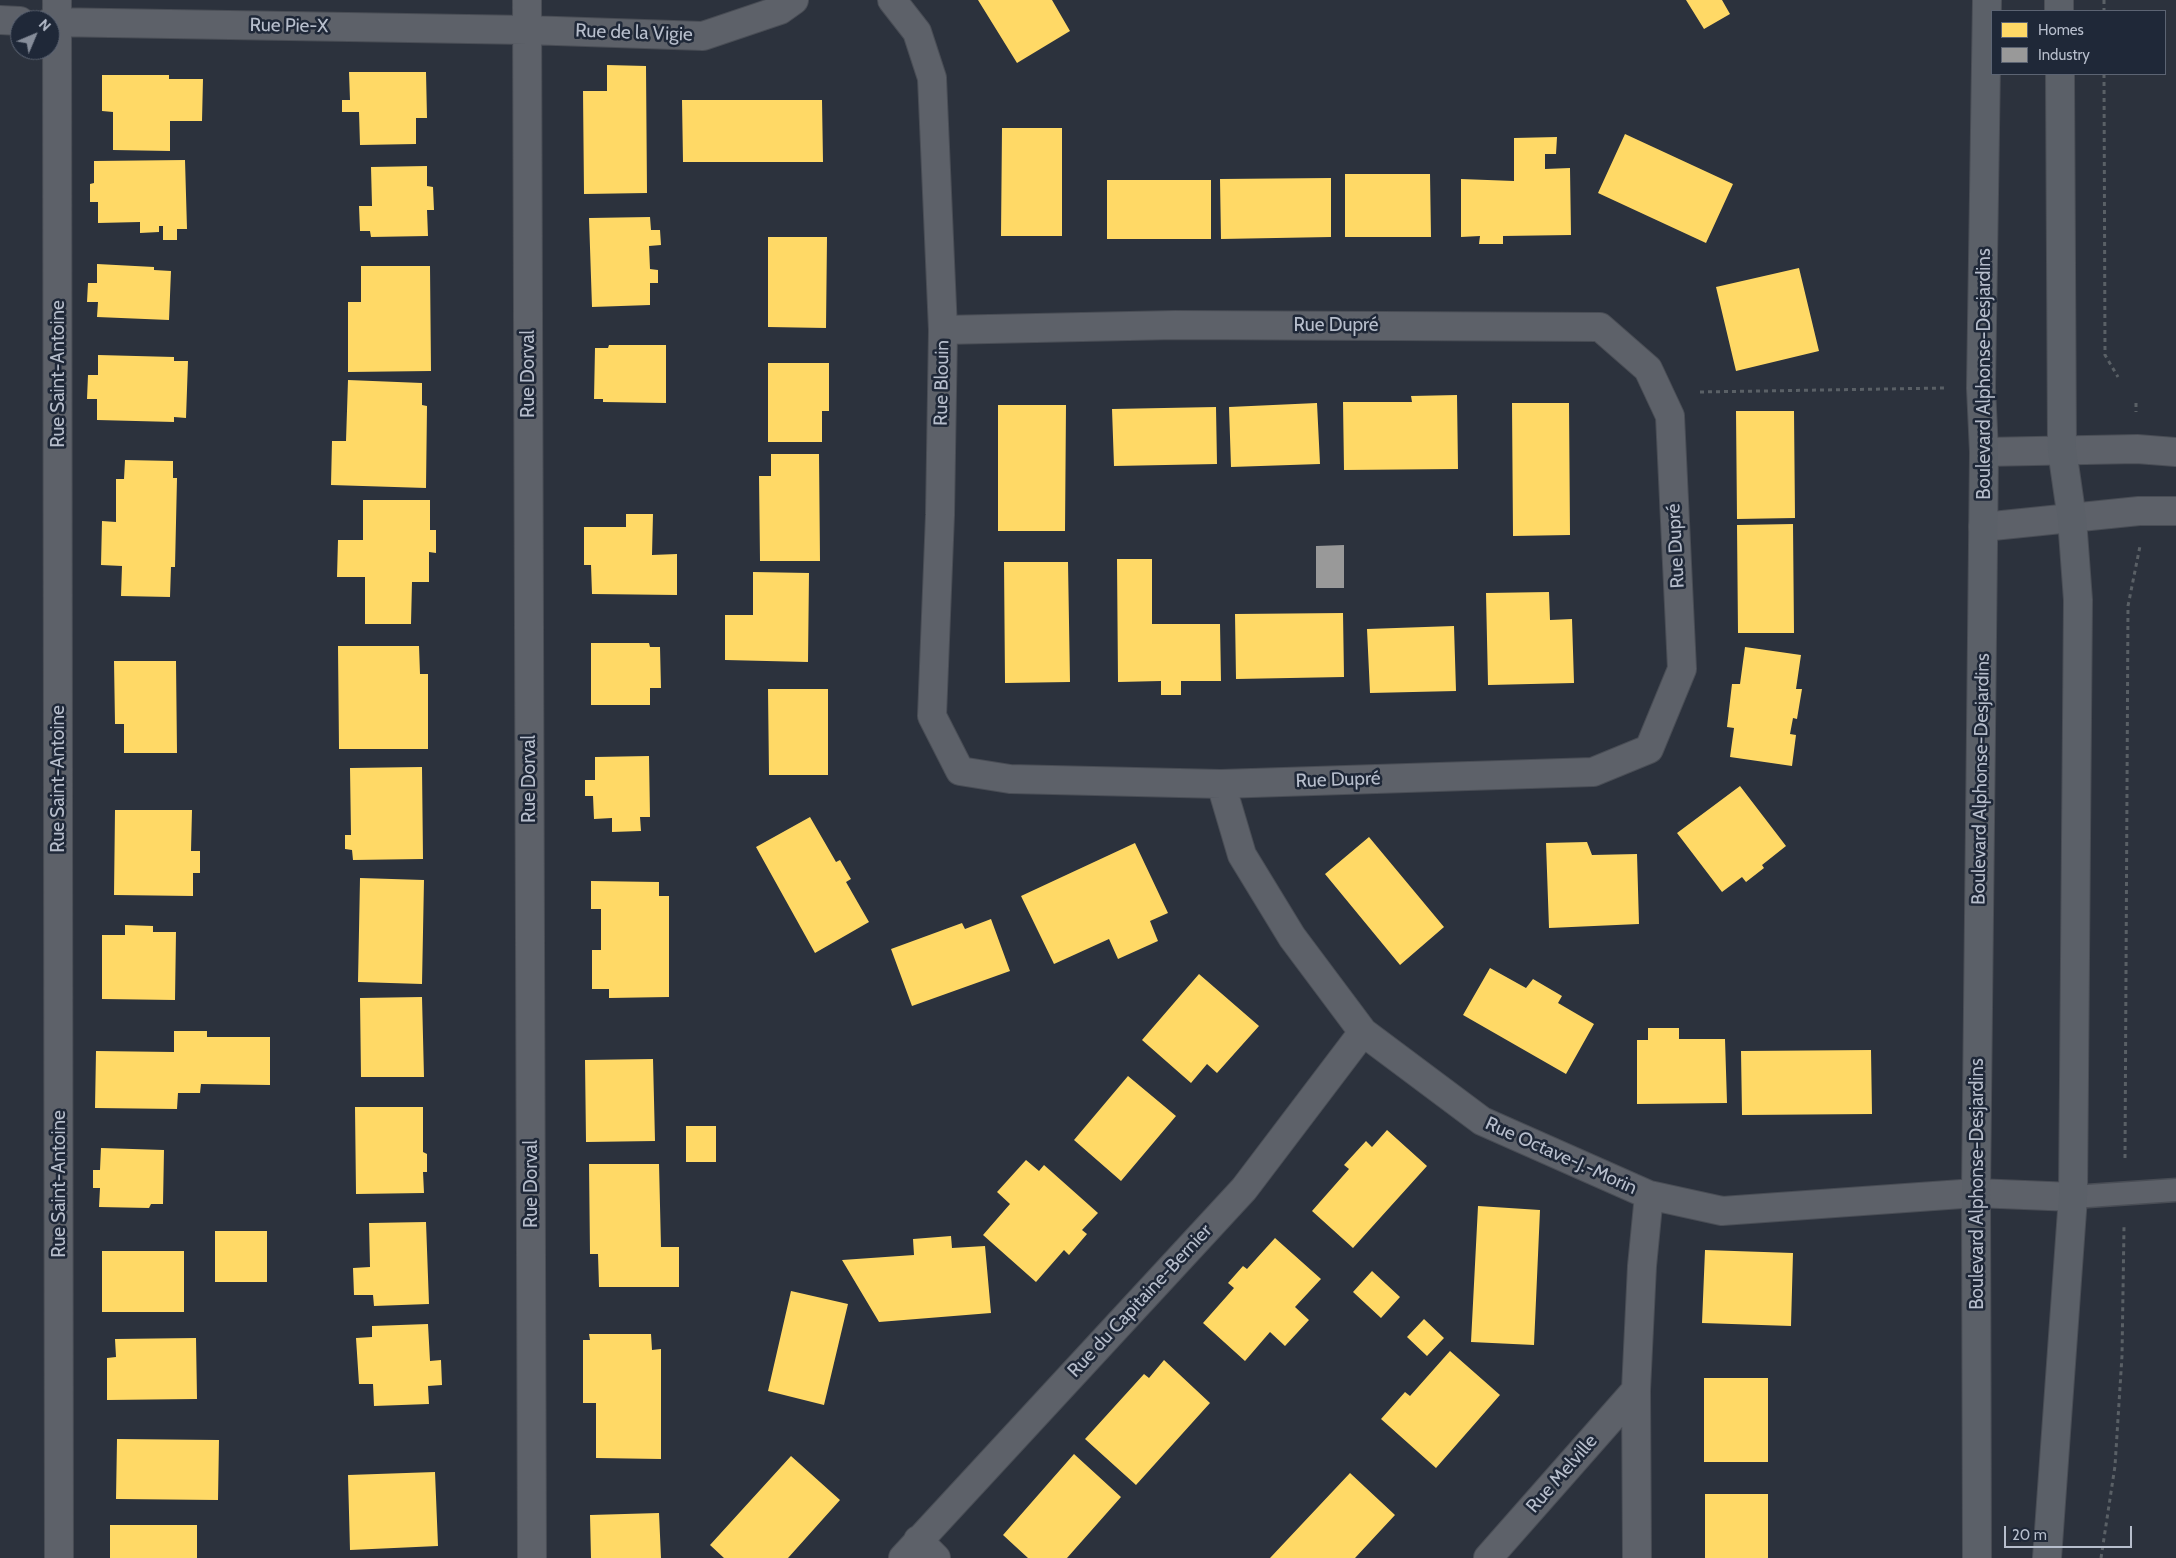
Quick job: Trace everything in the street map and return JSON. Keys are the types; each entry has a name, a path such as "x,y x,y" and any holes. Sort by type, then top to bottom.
{"main road":[{"name":"Boulevard Alphonse-Desjardins","path":"1977,1558 1976,1193 1984,527 1984,452 1981,388 1986,0"},
{"path":"2047,1558 2073,1197 2078,600 2072,519 2062,450 2060,75"}],"street":[{"name":"Rue Dorval","path":"527,0 532,1558"},
{"name":"Rue de la Vigie","path":"527,30 703,36 780,10 794,0"},
{"name":"Rue Blouin","path":"892,0 917,32 932,78 943,330 940,515 932,716 960,771"},
{"name":"Rue Pie-X","path":"60,14 527,30"},
{"name":"Rue Saint-Antoine","path":"55,60 59,1558"},
{"name":"Rue Dupré","path":"943,330 1175,324 1600,327 1648,369 1670,416 1682,669 1649,750 1593,772 1220,784 1010,779 960,771"},
{"path":"1984,452 2137,449 2176,452"},
{"path":"1984,527 2139,511 2176,511"},
{"name":"Rue Octave-J.-Morin","path":"1220,784 1242,855 1292,937 1363,1032 1482,1122 1649,1196 1722,1211 1976,1193 2073,1197"},
{"name":"Rue du Capitaine-Bernier","path":"919,1552 1244,1189 1363,1032"},
{"path":"1637,1558 1636,1390 1642,1266 1649,1196"},
{"name":"Rue Melville","path":"1488,1558 1636,1390"}],"lane":[{"path":"2073,1197 2176,1190"}],"path":[{"path":"2104,75 2105,355 2118,377"},
{"path":"1659,392 1981,388"},
{"path":"2125,1159 2128,606 2140,551 2140,540"},
{"path":"2101,1558 2115,1466 2122,1356 2125,1220"}],"building: Homes":[{"path":"978,0 1052,0 1070,31 1017,63"},
{"path":"1686,0 1722,0 1730,14 1704,29"},
{"path":"607,65 646,66 647,193 584,194 583,91 607,91"},
{"path":"349,72 426,72 427,118 416,118 416,144 360,145 359,112 342,112 342,100 350,100"},
{"path":"102,75 169,75 169,79 203,79 202,121 170,121 170,151 113,150 113,112 102,111"},
{"path":"682,100 822,100 823,162 683,162"},
{"path":"1002,128 1062,128 1062,236 1001,236"},
{"path":"1625,134 1733,184 1706,243 1598,193"},
{"path":"1557,137 1556,154 1545,154 1545,169 1570,168 1571,235 1503,236 1503,244 1479,244 1480,236 1461,237 1461,179 1514,181 1514,138"},
{"path":"185,160 187,229 177,229 177,240 163,240 163,226 159,226 159,232 140,233 140,222 98,223 98,202 90,202 90,184 94,183 94,161"},
{"path":"427,166 427,186 433,187 434,210 427,210 428,236 371,237 370,231 360,231 359,206 372,206 371,167"},
{"path":"1345,174 1430,174 1431,237 1345,237"},
{"path":"1331,178 1331,237 1221,239 1220,179"},
{"path":"1107,180 1211,180 1211,239 1107,239"},
{"path":"650,217 651,230 660,230 661,245 649,246 650,269 658,270 658,283 650,283 650,305 592,307 589,218"},
{"path":"768,237 827,237 826,328 768,327"},
{"path":"97,264 154,267 154,270 171,271 169,320 97,317 98,302 87,302 88,283 97,283"},
{"path":"361,266 430,266 431,371 348,372 348,302 361,302"},
{"path":"1799,268 1819,351 1736,371 1716,287"},
{"path":"609,345 666,345 666,403 603,402 603,399 594,399 595,348 608,348"},
{"path":"98,355 174,357 174,361 188,361 186,418 174,417 174,422 97,420 97,399 87,399 88,375 98,375"},
{"path":"768,363 829,363 829,411 822,411 822,442 768,442"},
{"path":"348,380 422,383 422,405 427,406 426,488 331,485 332,441 346,441"},
{"path":"1457,395 1458,469 1344,470 1343,402 1412,402 1411,396"},
{"path":"1317,403 1320,464 1231,467 1229,407"},
{"path":"1512,403 1569,403 1570,535 1513,536"},
{"path":"998,405 1066,405 1065,531 998,531"},
{"path":"1216,407 1217,464 1114,466 1112,409"},
{"path":"1736,411 1794,411 1795,518 1737,519"},
{"path":"771,454 819,454 820,561 760,561 759,476 771,476"},
{"path":"125,460 173,461 173,478 177,478 175,567 171,567 170,597 121,596 122,566 101,565 102,521 116,522 116,479 124,479"},
{"path":"363,500 430,500 430,530 436,530 436,553 429,552 429,582 412,582 411,624 365,624 365,577 337,577 338,540 363,540"},
{"path":"626,514 653,514 652,555 677,554 677,595 592,594 591,565 584,565 584,527 626,527"},
{"path":"1793,524 1794,633 1738,633 1737,525"},
{"path":"1117,559 1152,559 1152,624 1220,624 1221,681 1181,681 1181,695 1161,695 1161,681 1118,682"},
{"path":"1004,562 1068,562 1070,682 1005,683"},
{"path":"753,572 809,573 808,662 725,660 725,615 753,615"},
{"path":"1549,592 1550,620 1572,619 1574,683 1488,685 1486,593"},
{"path":"1343,613 1344,677 1236,679 1235,614"},
{"path":"1454,626 1456,691 1370,693 1367,629"},
{"path":"591,643 649,643 650,647 660,647 661,688 650,688 650,705 591,705"},
{"path":"338,646 419,646 420,674 428,674 428,749 339,749"},
{"path":"1745,647 1801,655 1796,689 1802,689 1797,719 1793,718 1790,734 1796,735 1792,766 1730,757 1734,728 1727,727 1732,684 1740,684"},
{"path":"114,661 176,661 177,753 124,753 124,724 115,724"},
{"path":"768,689 828,689 828,775 769,775"},
{"path":"649,756 650,817 640,817 641,831 612,832 612,818 594,819 593,796 585,796 585,780 595,780 595,757"},
{"path":"422,767 423,859 353,860 352,850 345,849 345,835 351,835 350,768"},
{"path":"1740,786 1786,846 1762,865 1764,868 1746,882 1742,877 1722,892 1677,833"},
{"path":"115,810 192,810 191,851 200,851 200,873 193,873 193,896 114,895"},
{"path":"810,817 836,862 840,860 851,879 846,882 869,922 815,953 756,847"},
{"path":"1369,837 1444,927 1400,965 1325,874"},
{"path":"1587,842 1592,855 1637,854 1639,924 1549,928 1546,843"},
{"path":"1135,843 1168,913 1150,921 1158,941 1118,959 1109,939 1054,964 1021,896"},
{"path":"360,878 424,880 422,984 358,982"},
{"path":"591,881 659,882 659,896 669,896 669,997 609,998 609,989 592,989 592,950 601,950 601,909 591,909"},
{"path":"991,919 1010,971 912,1006 891,949 962,923 965,929"},
{"path":"125,925 153,926 153,932 176,932 175,1000 102,999 102,935 125,935"},
{"path":"1490,968 1526,988 1533,979 1562,996 1558,1003 1594,1024 1566,1074 1463,1015"},
{"path":"1199,974 1259,1026 1217,1073 1207,1064 1191,1083 1142,1040"},
{"path":"422,997 424,1077 361,1077 360,998"},
{"path":"1648,1028 1679,1028 1679,1039 1725,1039 1727,1103 1637,1104 1637,1040 1648,1040"},
{"path":"174,1031 207,1031 207,1037 270,1037 270,1085 201,1084 200,1093 178,1093 177,1109 95,1108 96,1051 174,1052"},
{"path":"1871,1050 1872,1114 1742,1115 1741,1051"},
{"path":"653,1059 655,1141 586,1142 585,1060"},
{"path":"1128,1076 1176,1116 1121,1181 1074,1140"},
{"path":"355,1107 423,1107 423,1152 427,1154 427,1172 423,1172 424,1193 356,1194"},
{"path":"686,1126 716,1126 716,1162 686,1162"},
{"path":"1387,1130 1427,1166 1353,1248 1312,1211 1349,1169 1344,1165 1366,1141 1372,1147"},
{"path":"101,1148 164,1150 163,1204 151,1204 149,1208 99,1207 100,1188 93,1188 93,1170 100,1170"},
{"path":"1026,1160 1039,1171 1044,1165 1098,1213 1082,1230 1087,1234 1069,1255 1064,1250 1036,1282 983,1235 1010,1204 997,1192"},
{"path":"589,1164 659,1164 661,1247 679,1247 679,1287 599,1287 598,1254 590,1254"},
{"path":"1478,1206 1540,1210 1534,1345 1471,1342"},
{"path":"426,1222 429,1304 374,1306 373,1295 354,1295 353,1268 370,1267 369,1223"},
{"path":"215,1231 267,1231 267,1282 215,1282"},
{"path":"951,1236 952,1248 985,1246 991,1313 879,1322 842,1260 914,1255 913,1239"},
{"path":"1275,1238 1321,1279 1295,1307 1309,1320 1285,1346 1270,1332 1245,1361 1203,1323 1234,1288 1228,1283 1243,1266 1247,1269"},
{"path":"1705,1250 1793,1253 1791,1326 1702,1323"},
{"path":"102,1251 184,1251 184,1312 102,1312"},
{"path":"1372,1271 1400,1297 1381,1318 1353,1292"},
{"path":"791,1291 848,1304 824,1405 768,1391"},
{"path":"1424,1319 1444,1338 1427,1356 1407,1337"},
{"path":"428,1324 430,1361 441,1360 442,1385 428,1386 429,1404 374,1406 373,1384 359,1384 356,1338 372,1337 372,1326"},
{"path":"589,1334 651,1334 652,1350 661,1349 661,1459 596,1458 596,1403 583,1403 583,1340 590,1340"},
{"path":"196,1338 197,1399 107,1400 107,1358 116,1357 115,1339"},
{"path":"1450,1351 1500,1395 1436,1468 1381,1419 1405,1392 1410,1396"},
{"path":"1164,1360 1210,1403 1136,1485 1085,1439 1144,1374 1149,1378"},
{"path":"1704,1378 1768,1378 1768,1462 1704,1462"},
{"path":"117,1439 219,1440 218,1500 116,1499"},
{"path":"1074,1454 1121,1497 1067,1558 1028,1558 1003,1535"},
{"path":"791,1456 840,1500 788,1558 724,1558 710,1545"},
{"path":"435,1472 438,1546 350,1550 348,1475"},
{"path":"1350,1473 1395,1515 1355,1558 1270,1558"},
{"path":"1705,1494 1768,1494 1768,1558 1705,1558"},
{"path":"659,1513 661,1558 591,1558 590,1515"},
{"path":"110,1525 197,1525 197,1558 110,1558"}],"building: Industry":[{"path":"1344,545 1344,588 1316,588 1316,546"}]}
